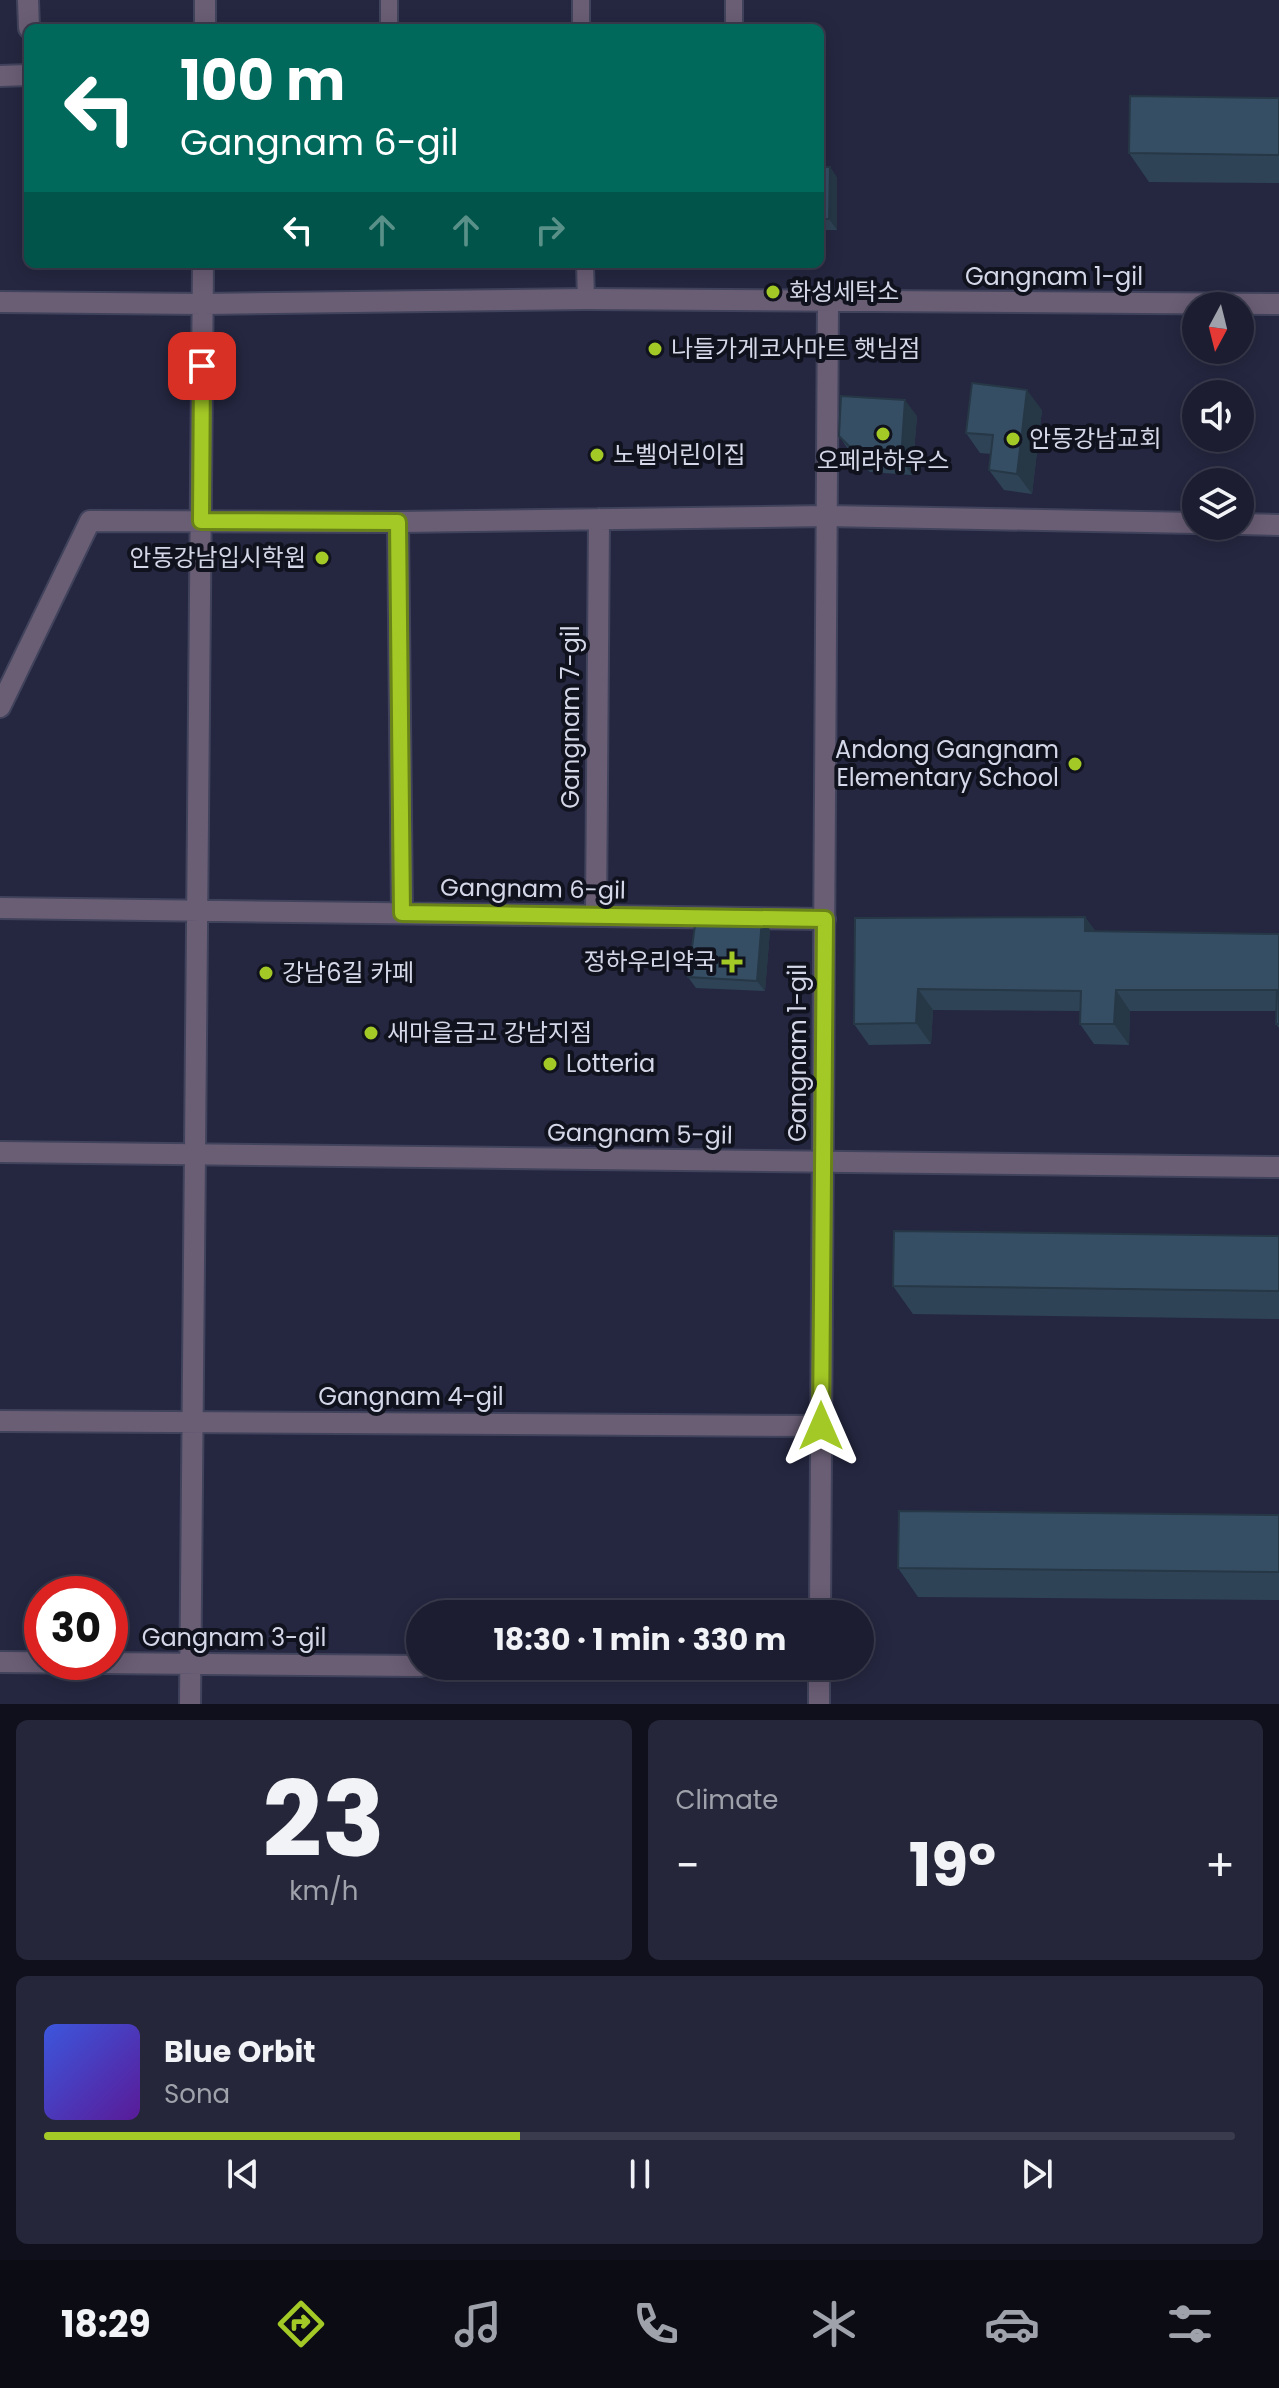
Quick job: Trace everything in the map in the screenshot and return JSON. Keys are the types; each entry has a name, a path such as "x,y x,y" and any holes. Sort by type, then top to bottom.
{"street":[{"path":"28,0 29,24"},
{"path":"205,0 205,24"},
{"path":"0,76 24,75"},
{"path":"190,1704 203,268"},
{"name":"Gangnam 1-gil","path":"0,302 203,304 586,299 1279,304"},
{"name":"Gangnam 1-gil","path":"820,1600 828,301"},
{"path":"0,707 90,521 398,522 827,516 1182,523"},
{"name":"Gangnam 7-gil","path":"596,916 599,519"},
{"path":"398,522 402,913"},
{"path":"1254,524 1279,525"},
{"name":"Gangnam 6-gil","path":"0,908 825,919"},
{"name":"Gangnam 5-gil","path":"0,1152 1279,1167"},
{"name":"Gangnam 4-gil","path":"0,1421 821,1426"},
{"name":"Gangnam 3-gil","path":"0,1662 406,1666"},
{"path":"819,1680 819,1704"}],"lane":[{"path":"389,0 389,24"},
{"path":"581,0 581,24"},
{"path":"734,0 734,24"},
{"path":"585,268 586,299"}],"building":[{"path":"1130,96 1279,98 1279,155 1129,153"},
{"path":"824,167 830,167 829,219 824,219"},
{"path":"972,383 1027,390 1017,474 989,470 993,435 966,433"},
{"name":"오페라하우스","path":"841,396 905,400 901,459 859,456 839,436"},
{"path":"1085,917 1085,931 1279,934 1279,1024 1276,1024 1277,990 1116,990 1114,1024 1080,1024 1081,991 918,989 916,1023 854,1024 855,918"},
{"path":"696,918 762,919 757,981 688,977"},
{"path":"894,1231 1279,1236 1279,1291 893,1286"},
{"path":"899,1511 1279,1515 1279,1572 898,1568"}],"place":[{"name":"화성세탁소","path":"773,292"},
{"name":"나들가게코사마트 햇님점","path":"655,349"},
{"name":"오페라하우스","path":"883,434"},
{"name":"안동강남교회","path":"1013,439"},
{"name":"노벨어린이집","path":"597,455"},
{"name":"안동강남입시학원","path":"322,558"},
{"name":"Andong Gangnam Elementary School","path":"1075,764"},
{"name":"정하우리약국","path":"732,962"},
{"name":"강남6길 카페","path":"266,973"},
{"name":"새마을금고 강남지점","path":"371,1033"},
{"name":"Lotteria","path":"550,1064"}],"route":[{"path":"202,366 201,521 398,522 402,913 825,919 821,1426"}]}
